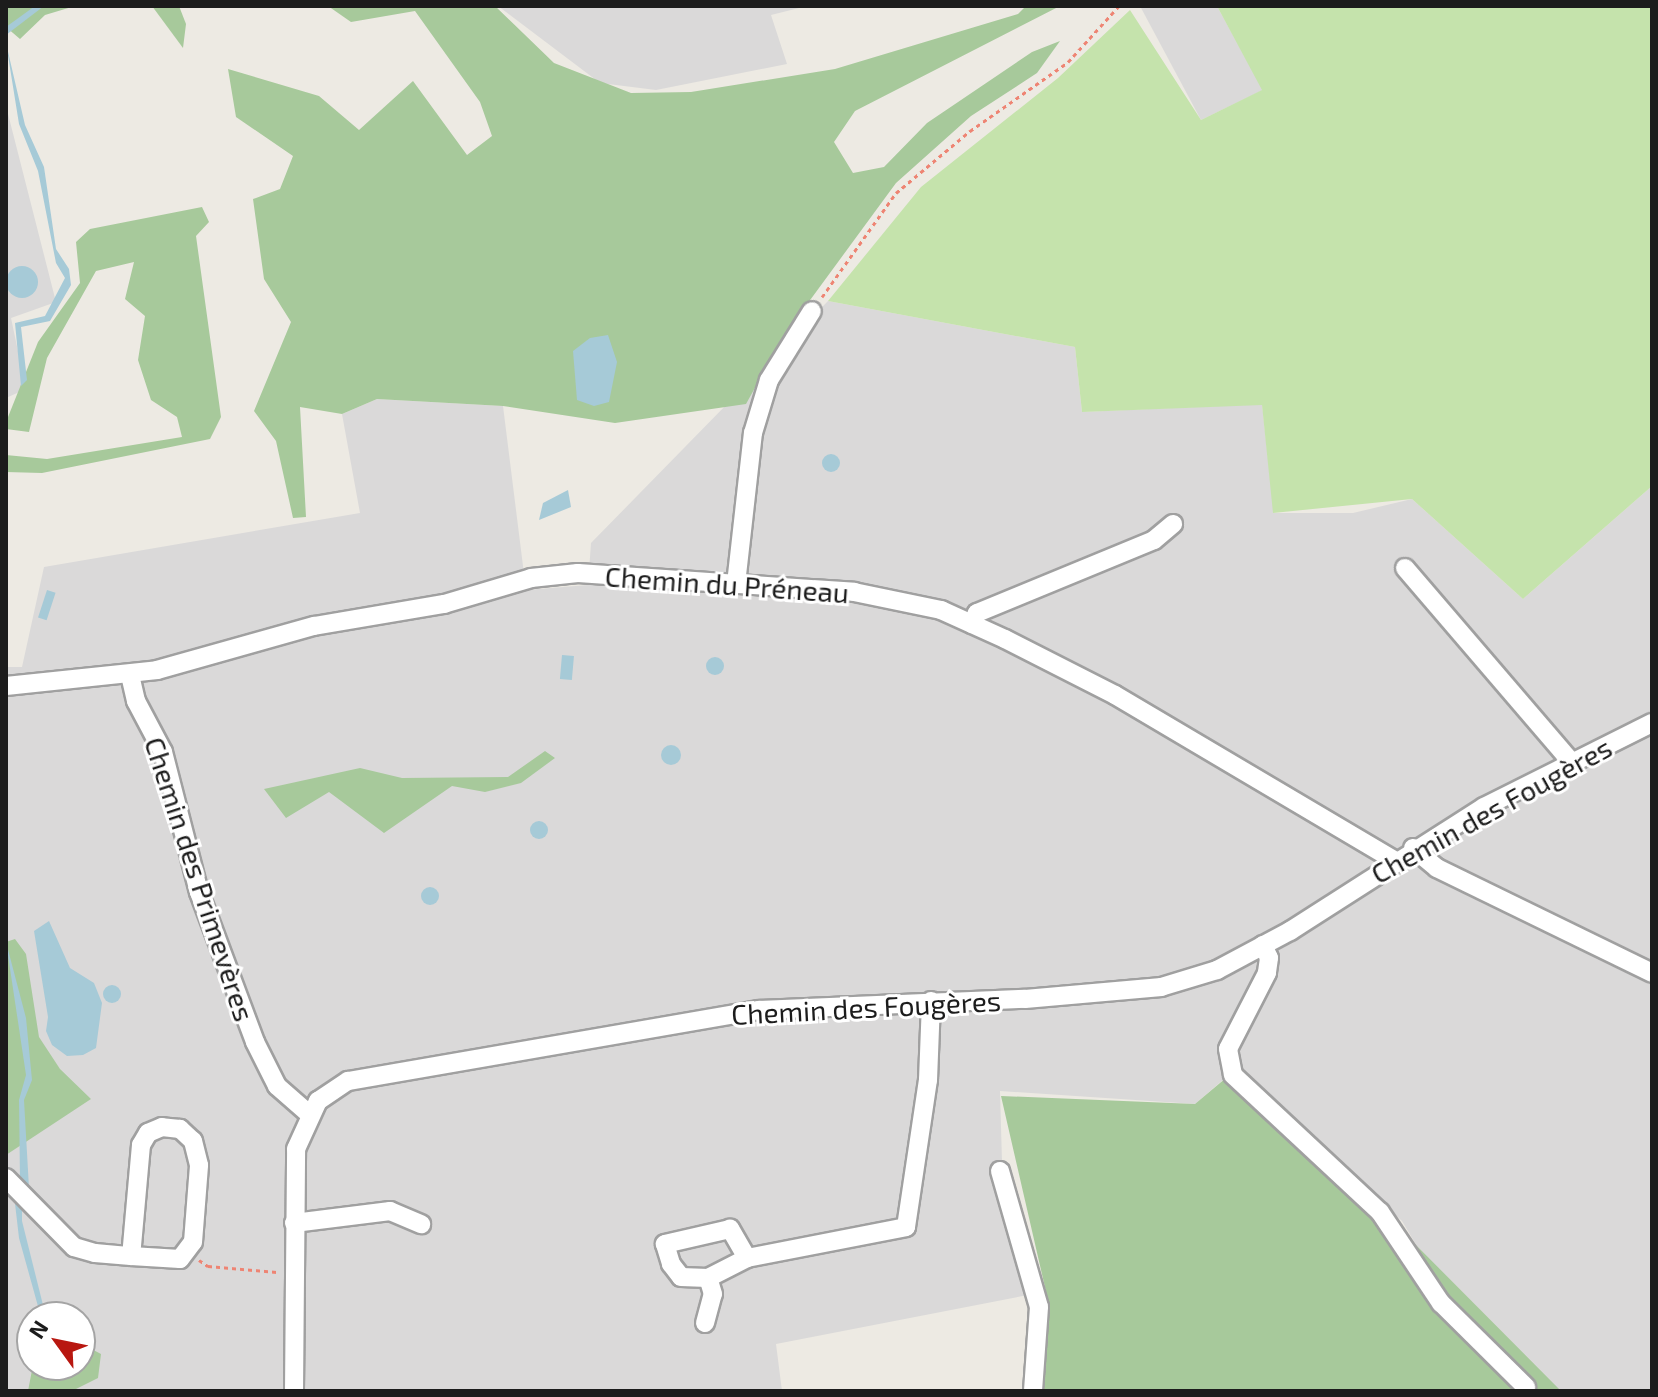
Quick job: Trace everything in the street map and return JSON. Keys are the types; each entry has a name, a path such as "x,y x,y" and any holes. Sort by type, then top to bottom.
{"street":[{"path":"736,584 753,433 769,380 812,311"},
{"path":"972,624 977,613 1154,540 1173,524"},
{"path":"1405,568 1571,762"},
{"name":"Chemin du Préneau","path":"6,686 130,675 314,626 444,604 531,578 578,573 899,598 972,624 1115,695 1394,860"},
{"name":"Chemin des Primevères","path":"130,675 136,701 163,752 199,892 255,1042 277,1086 309,1114"},
{"name":"Chemin des Fougères","path":"309,1114 348,1081 759,1010 1161,987 1217,970 1263,945 1413,848 1571,762 1652,723"},
{"path":"1413,848 1437,868 1652,973"},
{"path":"1263,945 1269,958 1267,973 1228,1049 1233,1075 1380,1212 1441,1303 1526,1387"},
{"path":"747,1258 730,1229 665,1244 671,1264 681,1277 708,1278 747,1258 906,1227 928,1080 931,1001"},
{"path":"294,1391 296,1149 309,1114"},
{"path":"6,1178 74,1247 131,1256 180,1259 189,1254 199,1165 193,1141 180,1129 162,1127 148,1133 141,1145 131,1256"},
{"path":"1000,1171 1039,1307 1033,1391"},
{"path":"294,1223 390,1211 421,1224"},
{"path":"705,1323 713,1294 708,1278"}],"path":[{"path":"812,311 896,193 970,131 1068,62 1119,6"},
{"path":"189,1254 208,1266 293,1273"}],"shaded area":[{"path":"498,6 807,6 771,15 787,64 656,90 600,83"},
{"path":"1140,6 1217,6 1263,90 1201,120"},
{"path":"6,106 56,302 11,318 26,389 6,398"},
{"path":"828,301 1075,347 1082,412 1262,404 1274,513 1353,513 1412,499 1523,599 1652,486 1652,1391 1545,1391 1448,1298 1402,1221 1238,1067 1195,1104 1000,1091 1002,1162 1033,1294 776,1344 782,1391 6,1391 6,667 22,667 44,567 360,513 342,414 377,399 503,406 526,590 588,585 591,543"}],"green space":[{"path":"6,6 75,6 45,15 20,39 6,27"},
{"path":"152,6 179,6 186,24 183,48"},
{"path":"328,6 495,6 554,63 631,93 691,92 835,69 1018,14 1026,6 1060,6 855,111 834,142 853,173 884,167 927,123 1032,52 1060,41 1037,73 971,116 896,183 783,337 746,404 615,423 503,406 377,399 342,414 300,407 306,517 293,518 276,441 254,411 291,322 264,279 253,199 280,189 293,156 236,117 228,69 319,96 359,130 413,81 467,155 492,136 480,102 415,11 351,22"},
{"path":"1217,6 1652,6 1652,486 1523,599 1412,499 1273,513 1262,405 1082,412 1075,347 828,301 921,187 1058,78 1130,10 1201,120 1262,90"},
{"path":"202,207 209,222 196,236 221,417 210,439 42,473 6,472 6,455 47,459 182,437 177,417 151,400 138,360 145,316 125,299 134,262 96,271 47,358 29,432 6,429 6,422 38,342 80,283 76,242 90,229"},
{"path":"545,751 555,758 521,783 485,792 452,786 384,833 329,792 286,818 264,789 360,768 402,778 508,777"},
{"path":"15,939 26,954 39,1037 60,1069 91,1099 6,1155 6,942"},
{"path":"1239,1067 1561,1391 1037,1391 1047,1296 1001,1096 1195,1104"},
{"path":"96,1351 101,1354 96,1379"},
{"path":"30,1381 92,1381 72,1391 28,1391"}],"water":[{"path":"35,6 44,6 6,35 6,27"},
{"path":"6,43 25,125 44,167 56,249 69,269 71,285 50,321 21,327 27,380 21,386 15,323 45,316 65,278 56,263 38,171 19,124"},
{"path":"22,266 33,271 38,282 33,293 22,298 11,293 6,282 11,271"},
{"path":"608,335 617,362 609,402 594,406 577,400 573,351 590,338"},
{"path":"831,454 840,463 831,472 822,463"},
{"path":"568,490 571,507 539,520 543,503"},
{"path":"47,590 56,593 47,620 38,618"},
{"path":"562,655 574,656 572,680 560,679"},
{"path":"711,657 719,657 724,666 722,673 711,675 706,670 706,662"},
{"path":"671,745 678,748 681,755 678,762 671,765 664,762 661,755 664,748"},
{"path":"539,821 548,830 539,839 530,830"},
{"path":"430,887 439,896 430,905 421,896"},
{"path":"49,921 70,968 94,983 102,1003 96,1048 83,1055 67,1056 52,1045 46,1031 48,1017 34,931"},
{"path":"6,942 26,1018 32,1080 24,1100 29,1188 20,1182 19,1100 26,1075"},
{"path":"112,985 121,994 112,1003 103,994"},
{"path":"14,1195 22,1200 22,1221 42,1301 37,1301 19,1238"}]}
